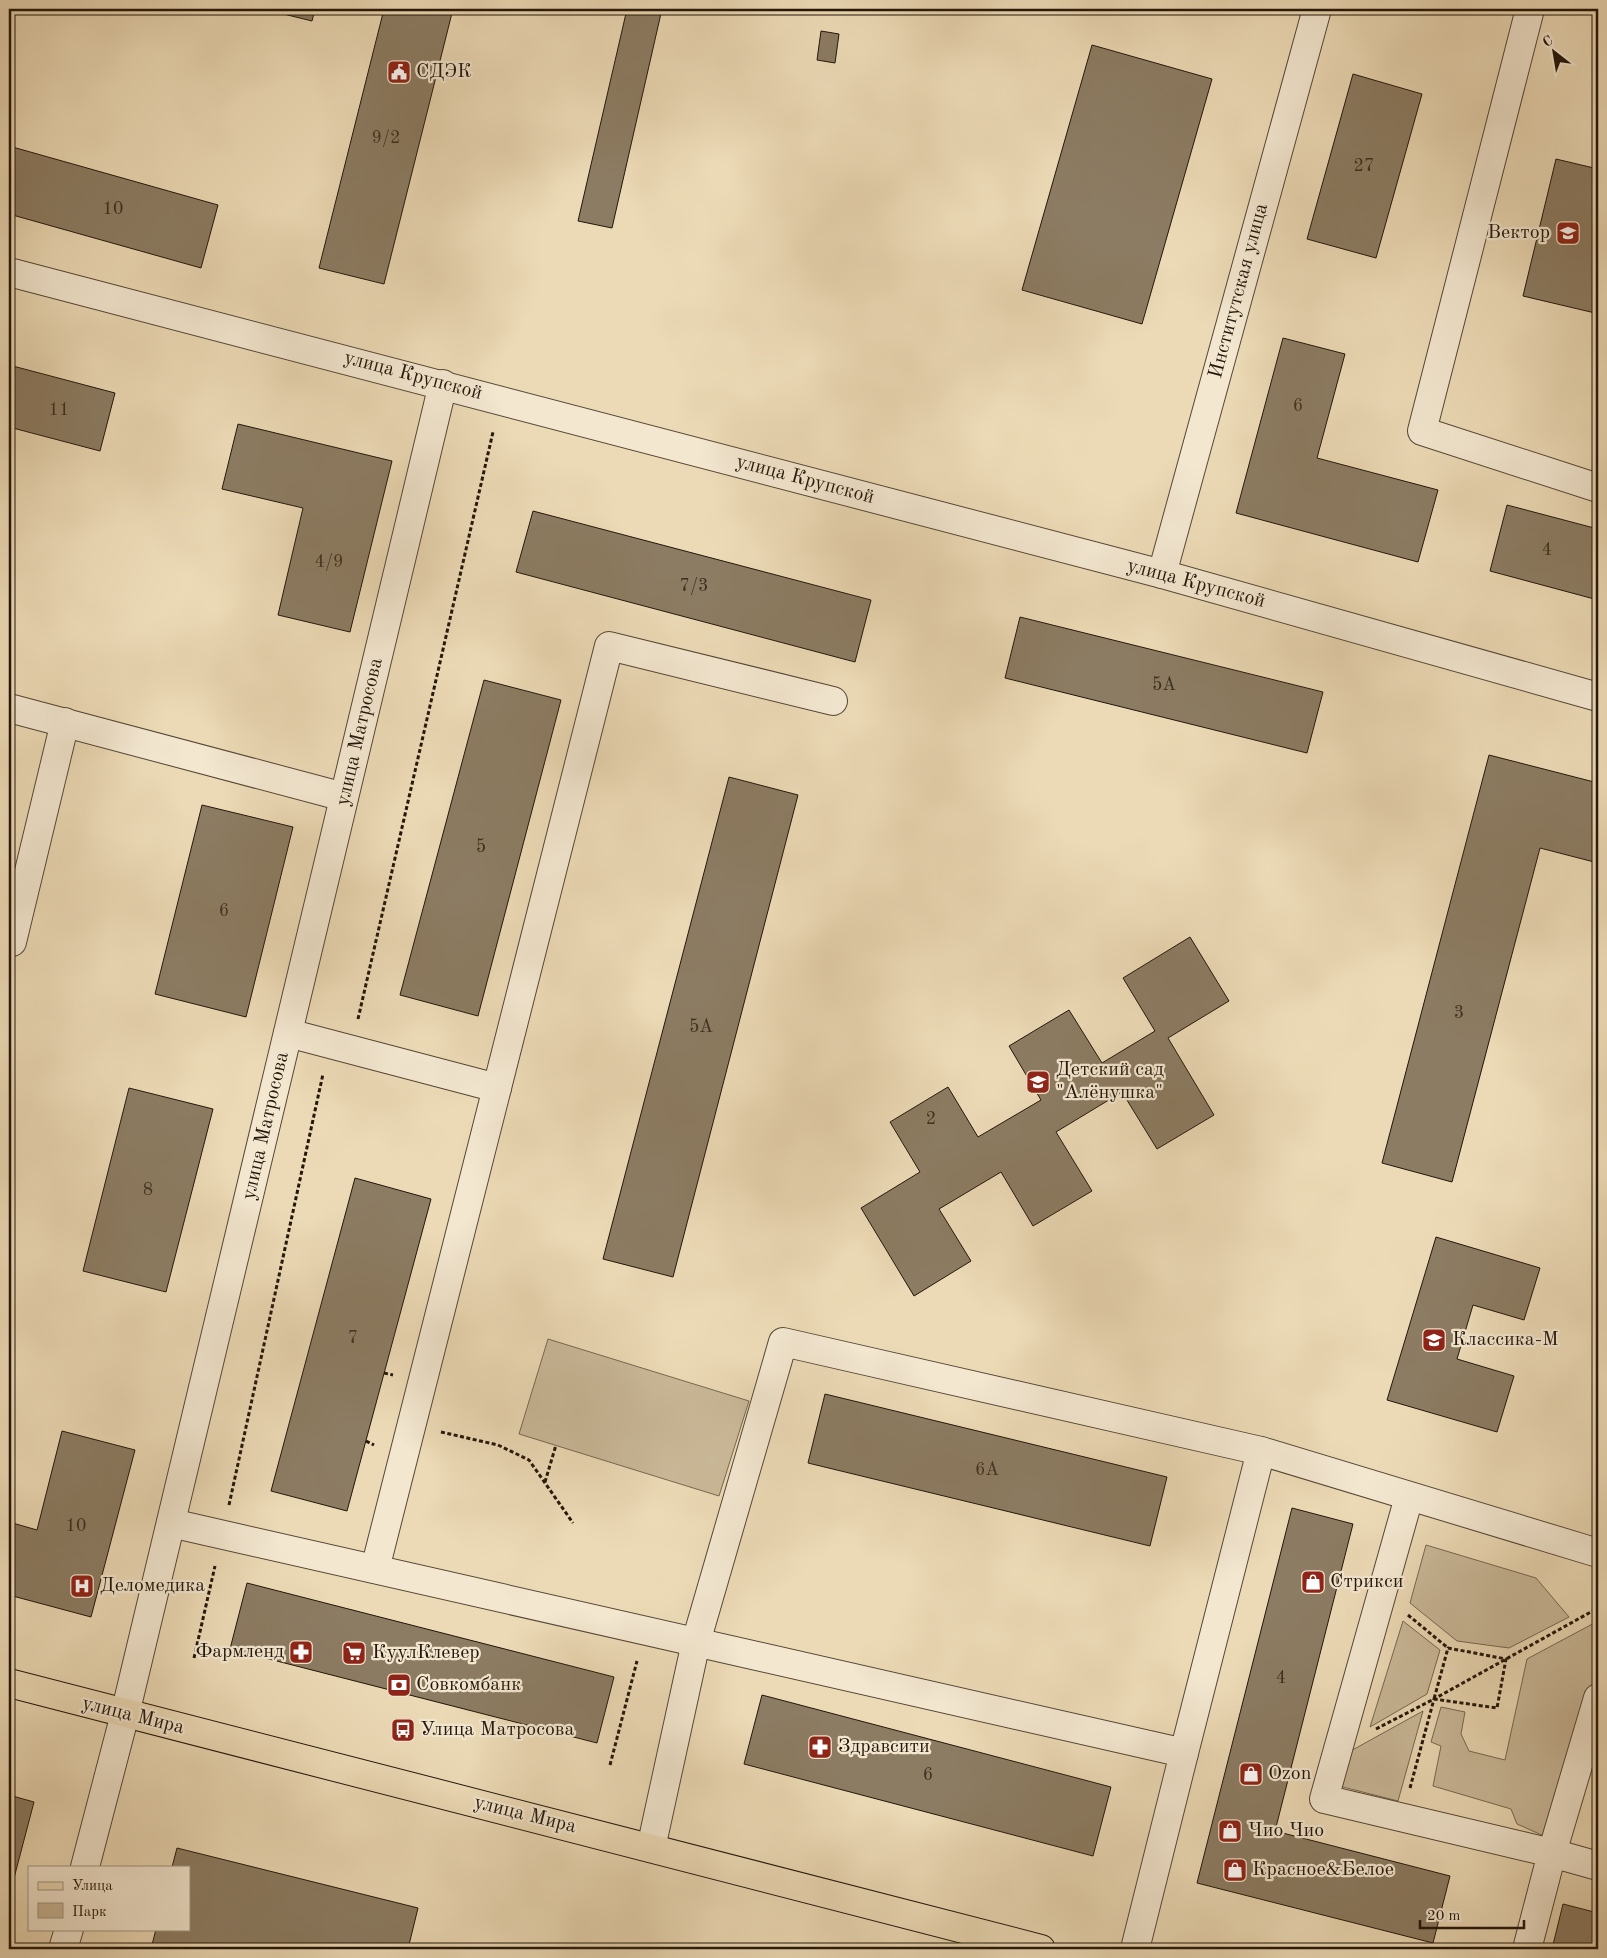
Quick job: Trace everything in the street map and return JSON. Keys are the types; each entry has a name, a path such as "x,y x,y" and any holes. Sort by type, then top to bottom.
{"main road":[{"name":"улица Мира","path":"9,1683 1041,1949"}],"street":[{"name":"Институтская улица","path":"1162,574 1317,9"},
{"path":"1530,9 1422,431 1598,488"},
{"name":"улица Крупской","path":"9,272 443,384 1162,574 1598,697"},
{"name":"улица Матросова","path":"85,1866 125,1714 443,384"},
{"path":"375,1569 609,646 833,701"},
{"path":"9,708 344,797"},
{"path":"12,942 65,722"},
{"path":"288,1033 497,1088"},
{"path":"651,1848 696,1642 783,1342 1261,1451 1598,1553"},
{"path":"1135,1949 1261,1451"},
{"path":"1409,1497 1324,1799 1552,1853 1598,1866"},
{"path":"171,1523 1184,1753"},
{"path":"1527,1949 1552,1853 1597,1705"},
{"path":"63,1949 69,1930"}],"path":[{"path":"222,1535 330,1044 357,1022 493,432"},
{"path":"411,1425 498,1445 529,1460 573,1523"},
{"path":"544,1483 556,1445"},
{"path":"1338,1749 1434,1699 1598,1608"},
{"path":"1406,1614 1448,1648 1506,1659"},
{"path":"1402,1818 1448,1648"},
{"path":"610,1765 638,1656"},
{"path":"1434,1699 1496,1708 1506,1659"}],"green space":[{"path":"548,1339 749,1401 719,1496 519,1434"},
{"path":"1426,1545 1536,1578 1569,1617 1509,1648 1457,1641 1410,1603"},
{"path":"1403,1621 1440,1650 1427,1694 1370,1727"},
{"path":"1598,1621 1598,1679 1552,1831 1544,1836 1517,1824 1511,1809 1433,1786 1441,1746 1431,1742 1441,1707 1465,1712 1461,1734 1469,1751 1505,1760 1527,1659"},
{"path":"1423,1711 1398,1801 1339,1786 1347,1753"}],"building":[{"path":"263,9 315,9 312,21"},
{"path":"384,9 453,9 384,284 319,268"},
{"path":"627,9 662,9 612,228 578,221"},
{"path":"821,31 839,34 835,63 817,60"},
{"path":"1092,45 1212,79 1142,324 1022,290"},
{"path":"1353,74 1422,94 1376,258 1307,239"},
{"path":"9,146 218,205 201,268 9,214"},
{"name":"Вектор","path":"1556,159 1598,169 1598,298 1595,313 1523,296"},
{"path":"1283,338 1345,354 1317,458 1438,490 1418,562 1236,513"},
{"path":"9,365 115,393 100,451 9,427"},
{"path":"238,424 392,461 350,632 278,615 303,508 222,489"},
{"path":"1507,505 1598,529 1598,600 1490,571"},
{"path":"533,511 871,600 855,662 516,572"},
{"path":"1020,617 1323,692 1307,753 1005,678"},
{"path":"484,680 561,700 478,1016 400,995"},
{"path":"1489,755 1598,783 1598,863 1540,848 1452,1182 1382,1163"},
{"path":"729,777 798,795 673,1277 603,1259"},
{"path":"202,805 293,827 246,1017 155,994"},
{"path":"1190,937 1229,1001 1168,1038 1214,1115 1157,1149 1122,1092 1056,1132 1092,1191 1033,1226 1001,1172 939,1209 971,1261 914,1296 861,1208 920,1172 890,1122 948,1087 978,1137 1041,1100 1009,1046 1069,1010 1102,1063 1155,1031 1123,978"},
{"path":"129,1088 213,1109 166,1292 83,1271"},
{"path":"355,1178 431,1199 347,1511 271,1491"},
{"name":"Классика-М","path":"1436,1237 1540,1268 1524,1320 1473,1305 1457,1359 1514,1376 1497,1432 1387,1400"},
{"path":"825,1394 1167,1477 1150,1546 808,1463"},
{"path":"62,1431 135,1450 91,1617 9,1595 9,1522 37,1530"},
{"path":"1292,1508 1353,1524 1275,1831 1450,1876 1433,1943 1197,1883"},
{"path":"247,1583 614,1677 597,1743 230,1649"},
{"path":"762,1695 1111,1787 1093,1856 744,1764"},
{"path":"9,1795 34,1802 9,1897"},
{"path":"177,1848 418,1908 408,1949 253,1949 234,1945 233,1949 151,1949 156,1930 190,1930 190,1866 172,1866"},
{"path":"1563,1904 1598,1913 1598,1949 1552,1949"}],"place":[{"name":"СДЭК","path":"399,72"},
{"name":"Вектор","path":"1568,233"},
{"name":"Детский сад \"Алёнушка\"","path":"1038,1082"},
{"name":"Классика-М","path":"1434,1340"},
{"name":"Стрикси","path":"1313,1582"},
{"name":"Деломедика","path":"82,1586"},
{"name":"Фармленд","path":"301,1652"},
{"name":"КуулКлевер","path":"354,1653"},
{"name":"Совкомбанк","path":"399,1685"},
{"name":"Улица Матросова","path":"403,1730"},
{"name":"Здравсити","path":"820,1747"},
{"name":"Ozon","path":"1251,1774"},
{"name":"Чио Чио","path":"1230,1831"},
{"name":"Красное&Белое","path":"1235,1870"}]}
